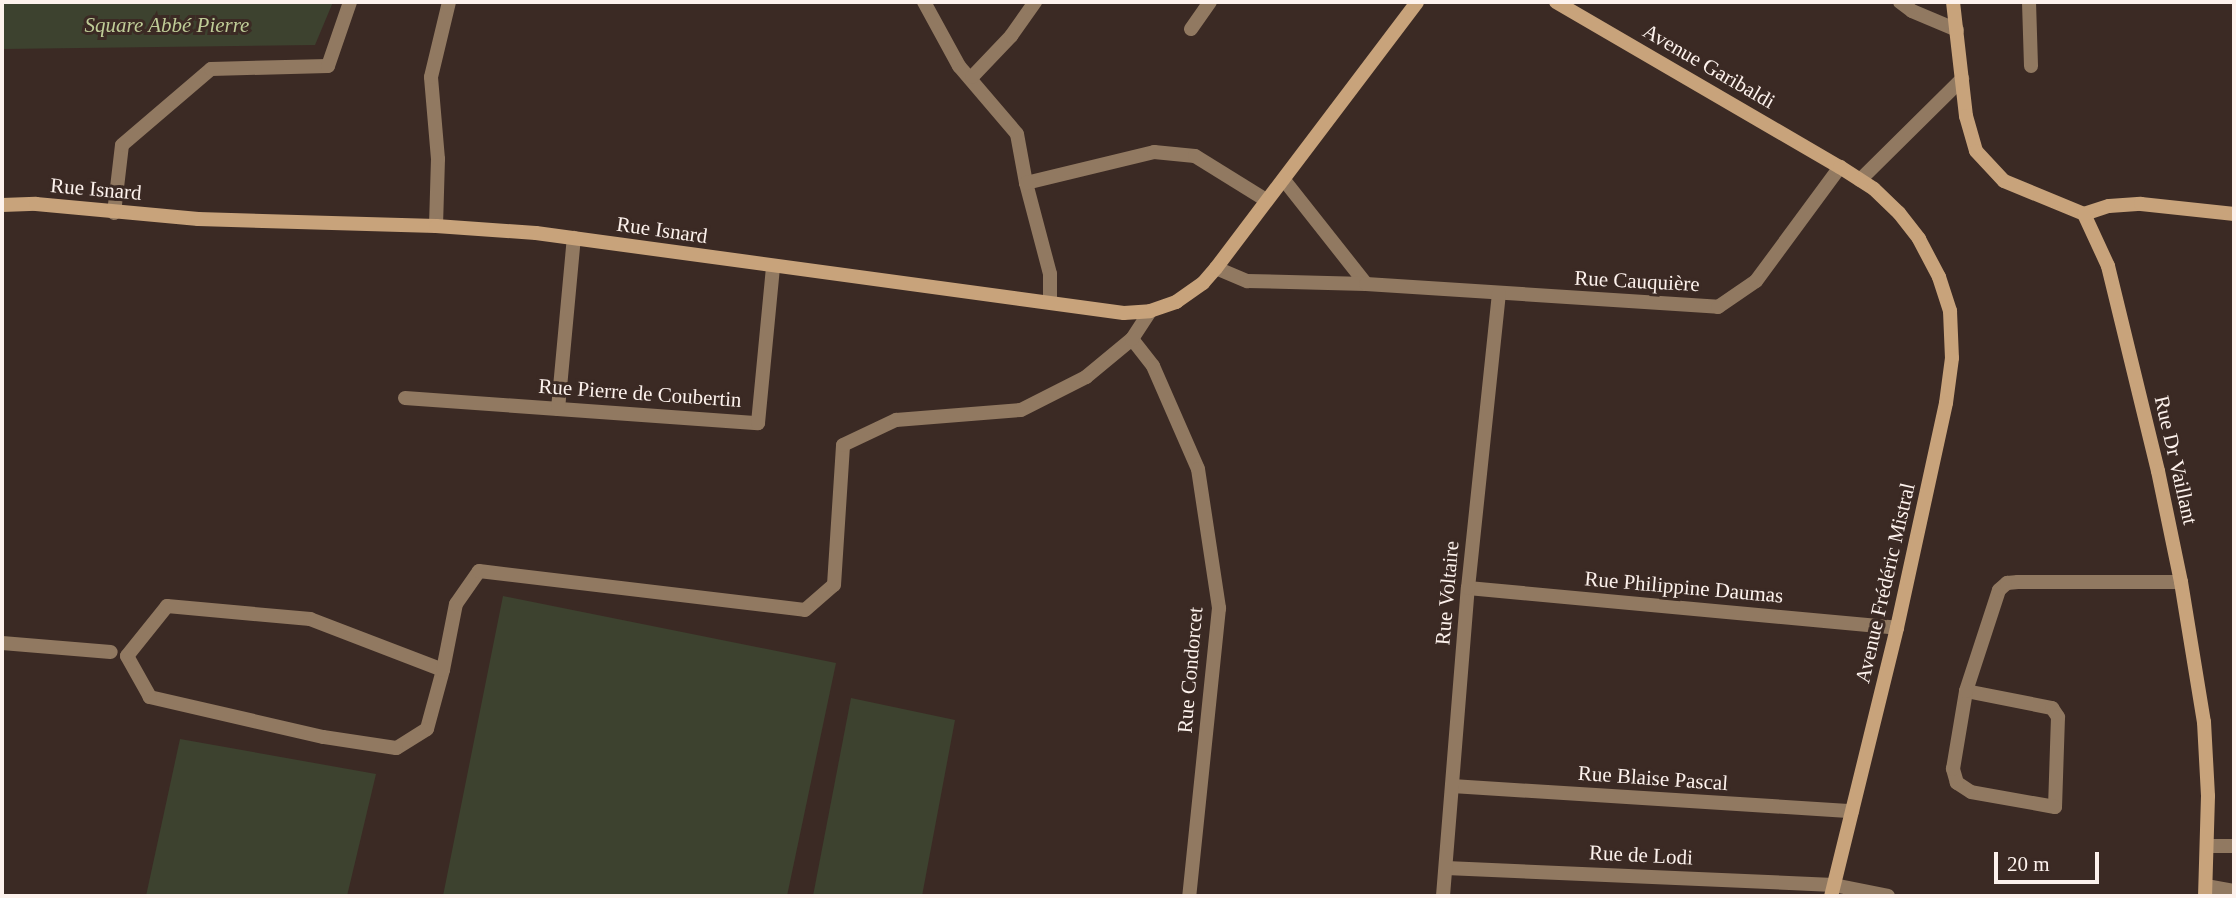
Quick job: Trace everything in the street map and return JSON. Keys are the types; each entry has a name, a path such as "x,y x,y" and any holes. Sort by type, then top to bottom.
{"main road":[{"name":"Rue Isnard","path":"2,205 36,204 198,219 436,226 574,238 1124,313 1150,312 1176,302 1203,283 1216,268 1418,2"},
{"name":"Avenue Garibaldi","path":"1556,2 1860,180"},
{"path":"1953,2 1966,116 1976,150 2004,181 2084,214 2109,206 2141,204 2234,214"},
{"name":"Avenue Frédéric Mistral","path":"1832,891 1897,628 1947,403 1952,358 1950,312 1939,277 1919,239 1899,213 1860,180"},
{"name":"Rue Dr Vaillant","path":"2084,214 2108,266 2158,471 2180,582 2204,722 2207,846 2205,891"}],"street":[{"path":"114,212 122,145 211,69 328,65 349,2 359,2"},
{"path":"436,226 438,159 431,76 449,2"},
{"path":"924,2 959,65 972,77 1017,134 1026,183 1050,274 1049,302"},
{"path":"972,77 1011,36 1035,2"},
{"path":"1191,29 1210,2"},
{"path":"1900,2 1957,30"},
{"path":"2029,2 2031,66"},
{"path":"1860,180 1962,79"},
{"path":"1026,183 1154,152 1195,156 1266,200"},
{"name":"Rue Cauquière","path":"1216,268 1247,281 1366,284 1718,307 1756,281 1840,167"},
{"path":"1284,180 1366,284"},
{"path":"558,409 574,238"},
{"name":"Rue Pierre de Coubertin","path":"405,398 758,423 773,267"},
{"name":"Rue Voltaire","path":"1443,896 1468,588 1499,293"},
{"path":"443,670 310,619 167,606 127,656 150,698 323,737 396,748 427,729 443,670 456,604 479,571 805,610 834,585 844,444 896,420 1021,410 1086,377 1132,339 1150,312"},
{"name":"Rue Condorcet","path":"1132,339 1153,366 1198,469 1219,608 1189,896"},
{"path":"1966,691 2052,708 2058,717 2055,807 1972,792 1958,783 1953,769 1966,691 1999,590 2007,583 2180,582"},
{"name":"Rue Philippine Daumas","path":"1468,588 1897,628"},
{"path":"2,643 111,652"},
{"name":"Rue Blaise Pascal","path":"1452,786 1852,811"},
{"path":"2207,846 2234,846"},
{"name":"Rue de Lodi","path":"1446,868 1888,896"},
{"path":"2205,891 2234,891"}],"green space":[{"name":"Square Abbé Pierre","path":"2,2 333,2 315,45 2,49"},
{"path":"503,596 836,663 787,896 443,896"},
{"path":"851,698 955,720 922,896 813,896"},
{"path":"180,739 376,774 347,896 146,896"}]}
